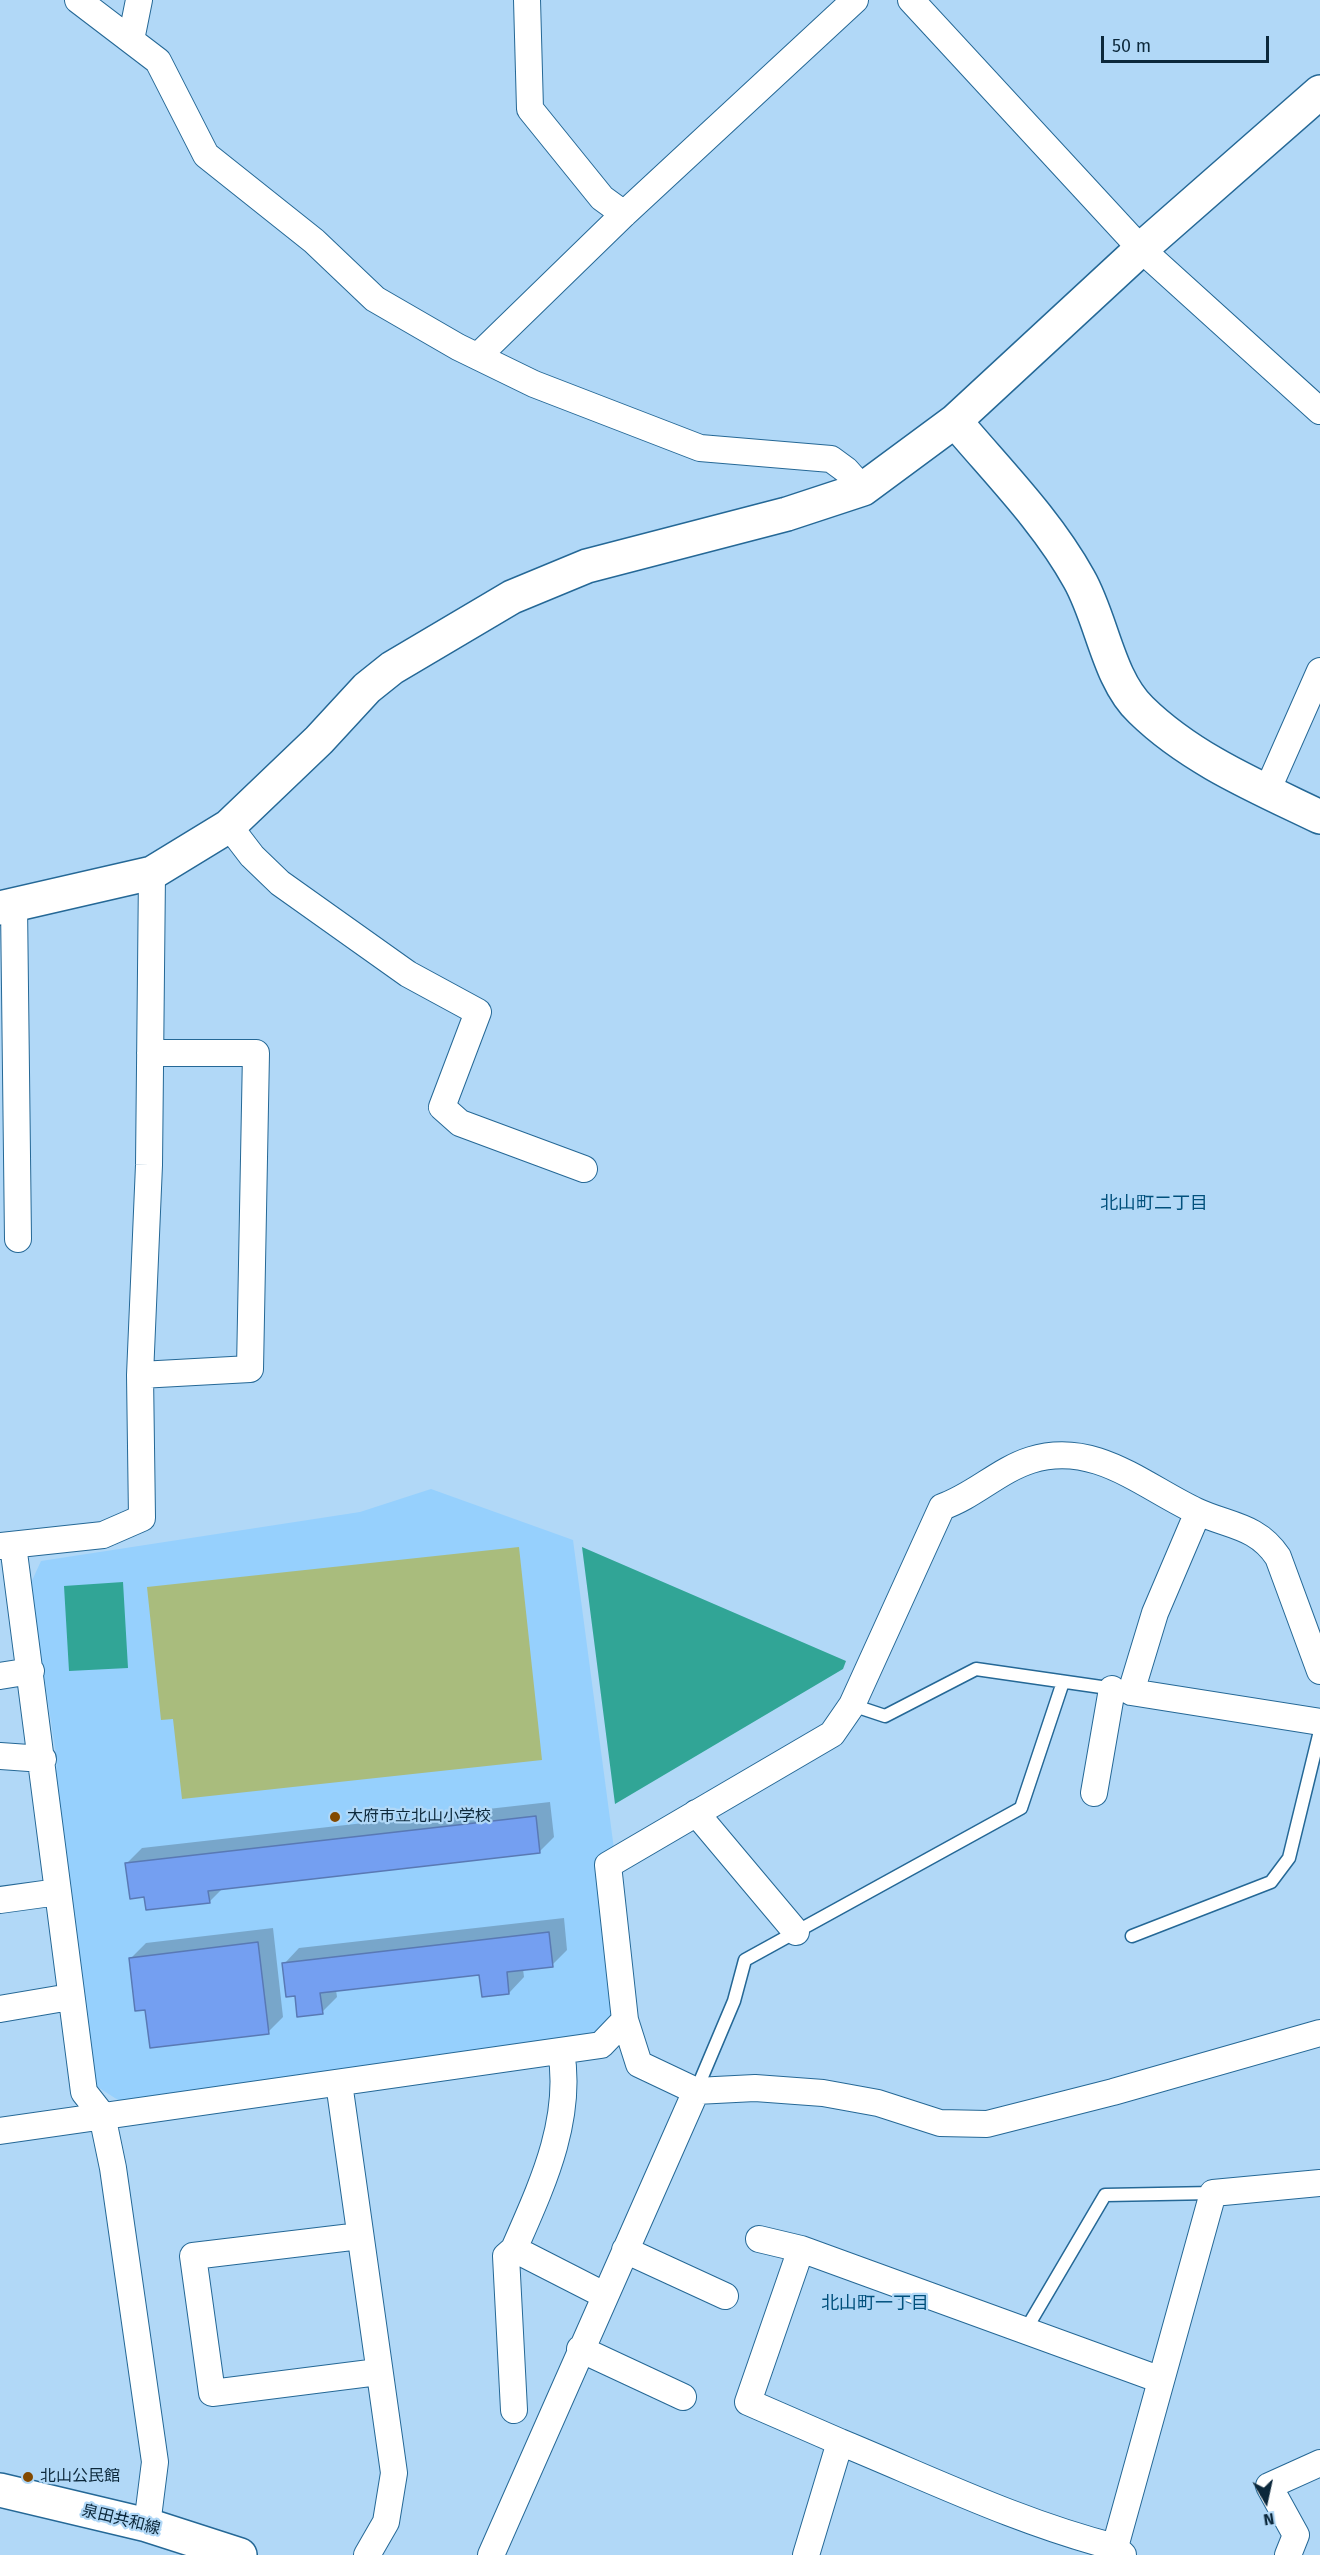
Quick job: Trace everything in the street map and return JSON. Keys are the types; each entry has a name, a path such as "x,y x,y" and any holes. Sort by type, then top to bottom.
{"street":[{"path":"78,0 158,61 206,155 314,241 375,299 534,384 700,447 831,459 846,470 863,489"},
{"path":"131,40 140,0"},
{"path":"527,0 530,109 602,198 624,214"},
{"path":"478,356 624,214 855,0"},
{"path":"911,0 1142,249 1320,411"},
{"path":"18,1239 7,907 152,873 229,826 319,740 367,688 419,651 512,597 587,566 787,514 863,489 956,421 1142,249 1320,92"},
{"path":"956,421 1043,524 1080,580 1111,656 1117,679 1139,709 1191,752 1320,817"},
{"path":"1267,791 1320,671"},
{"path":"229,826 252,856 280,884 408,974 478,1012 442,1107 460,1123 584,1169"},
{"path":"147,2525 155,2462 113,2168 102,2115 84,2092 70,1997 31,1671 7,1545 103,1535 142,1518 140,1375 149,1165 152,873"},
{"path":"140,1375 250,1369 256,1053 150,1053"},
{"path":"1320,1671 1278,1557 1267,1541 1223,1520 1198,1512 1105,1461 1070,1454 1031,1460 988,1481 962,1500 942,1507 852,1705 832,1734 608,1865 625,2020 639,2064 696,2091 755,2088 823,2093 878,2103 940,2123 987,2124 1113,2092 1320,2033"},
{"path":"1094,1793 1121,1690 1198,1512"},
{"path":"0,1676 31,1671"},
{"path":"1121,1690 1320,1722"},
{"path":"0,1756 43,1759"},
{"path":"696,1813 796,1932"},
{"path":"0,1900 58,1892"},
{"path":"0,2009 70,1997"},
{"path":"0,2131 601,2045 625,2020"},
{"path":"514,2410 506,2256 514,2249 544,2181 557,2139 566,2076 561,2051"},
{"path":"339,2083 394,2473 386,2522 367,2555"},
{"path":"491,2555 580,2349 696,2091"},
{"path":"801,2249 748,2402 1010,2512 1119,2551 1161,2380 1213,2193 1320,2184"},
{"path":"360,2236 193,2256 212,2393 378,2372"},
{"path":"759,2239 801,2249 1161,2380"},
{"path":"514,2249 604,2295"},
{"path":"625,2250 725,2296"},
{"path":"580,2349 683,2397"},
{"path":"806,2555 840,2442"},
{"path":"1288,2555 1296,2535 1269,2486 1320,2463"},
{"name":"泉田共和線","path":"0,2490 147,2525 240,2555"}],"lane":[{"path":"852,1705 885,1716 976,1669 1121,1690"},
{"path":"696,2091 734,2001 745,1960 1021,1808 1063,1682"},
{"path":"1132,1936 1271,1882 1289,1858 1320,1731"},
{"path":"1025,2331 1105,2195 1213,2193"}],"shaded area":[{"name":"大府市立北山小学校","path":"431,1489 573,1540 614,1849 617,2010 597,2033 129,2107 93,2084 55,1785 57,1761 30,1585 41,1561 360,1512"},
{"path":"519,1547 542,1760 182,1799 173,1719 161,1720 147,1587"},
{"path":"582,1547 846,1661 843,1669 615,1804"},
{"path":"123,1582 128,1668 69,1671 64,1586"}],"building":[{"path":"536,1816 540,1853 208,1891 210,1903 146,1910 144,1897 130,1899 125,1863"},
{"path":"549,1932 553,1967 507,1972 509,1994 482,1997 479,1975 320,1993 323,2014 297,2017 295,1996 286,1997 282,1963"},
{"path":"258,1942 269,2034 150,2048 145,2010 135,2011 129,1958"}],"place":[{"name":"大府市立北山小学校","path":"335,1817"},
{"name":"北山公民館","path":"28,2477"}],"district":[{"name":"北山町二丁目","path":"1154,1204"},
{"name":"北山町一丁目","path":"875,2304"}]}
